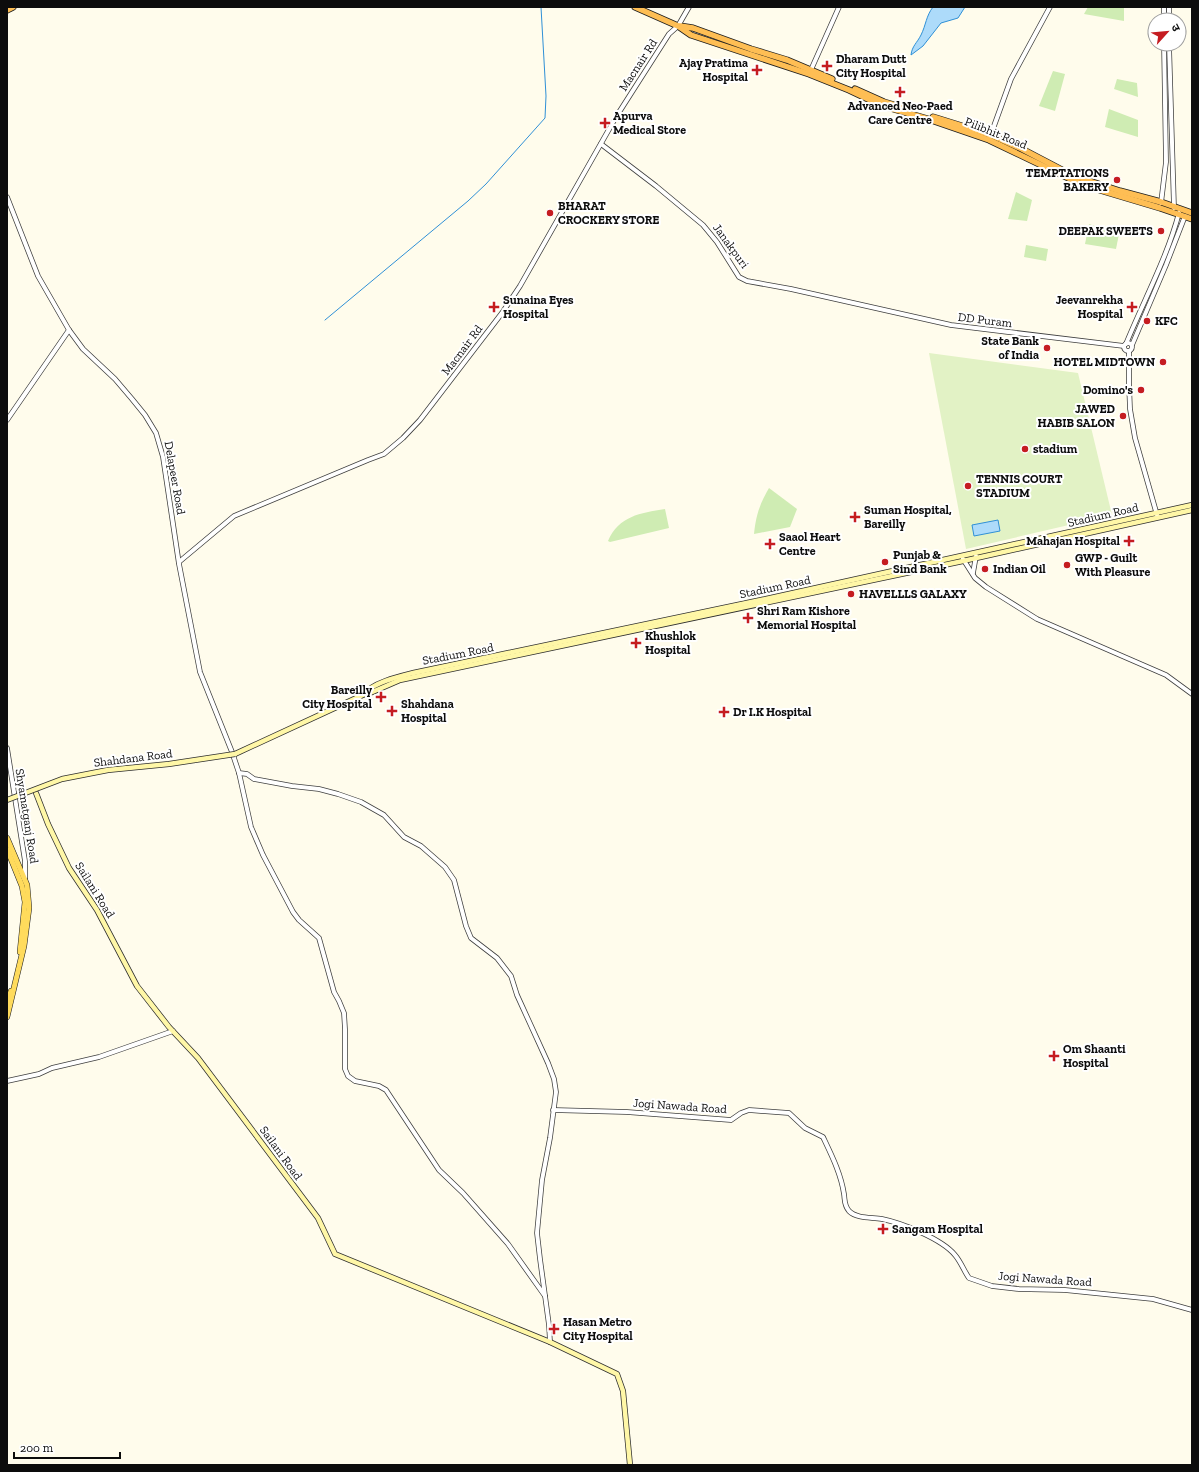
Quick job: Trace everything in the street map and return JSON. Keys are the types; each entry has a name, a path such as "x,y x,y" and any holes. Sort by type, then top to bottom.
{"highway":[{"path":"7,10 13,7"},
{"name":"Pilibhit Road","path":"635,7 678,26 691,36 810,72 883,106 990,137 1083,185 1161,204 1181,212 1192,219"}],"main road":[{"name":"Stadium Road","path":"234,753 358,697 400,680 963,558 1157,515 1192,505"},
{"name":"Stadium Road","path":"1157,515 1192,510"},
{"name":"Shahdana Road","path":"35,791 62,779 106,771 169,764 234,753"},
{"path":"7,800 35,791"},
{"name":"Sailani Road","path":"35,791 48,824 69,868 97,910 137,986 173,1031 198,1058 318,1218 336,1254 550,1342 616,1374 623,1391 630,1465"},
{"path":"7,838 24,880 28,894 29,908 25,942 7,1017"},
{"path":"7,850 22,886 25,902 21,948 7,1004"}],"street":[{"name":"Macnair Rd","path":"179,562 234,516 361,462 384,454 403,438 420,420 498,319 520,286 616,117 669,34 678,26 689,7"},
{"path":"810,72 839,7"},
{"path":"990,137 1010,80 1050,7"},
{"path":"1161,204 1166,162 1164,52"},
{"path":"1157,515 1135,438 1130,410 1129,351 1132,349 1132,345 1166,265 1181,212 1170,52"},
{"name":"Janakpuri","path":"601,144 656,186 703,225 717,242 740,276 752,282 791,289 846,302"},
{"name":"Delapeer Road","path":"7,197 38,276 69,330 84,349 115,379 132,399 156,433 163,457 179,562 200,672 234,753 251,827 263,855 293,912 299,920 319,938 334,992 344,1013 345,1069 348,1076 355,1082 379,1086 386,1090 439,1170 463,1193 508,1244 545,1296"},
{"path":"1129,351 1126,351 1125,345 1159,269 1181,212"},
{"name":"DD Puram","path":"846,302 950,325 1125,345"},
{"path":"7,420 69,330"},
{"path":"1125,345 1129,343 1132,345"},
{"path":"973,573 976,555"},
{"path":"963,558 975,578 986,588 1036,619 1166,675 1192,694"},
{"name":"Shyamatganj Road","path":"7,748 25,861 24,880 22,886"},
{"path":"239,772 247,774 254,779 319,789 338,794 361,802 384,815 404,836 421,846 445,867 454,880 466,926 471,938 497,958 511,976 517,995 548,1063 554,1079 556,1092 542,1180 538,1233 550,1342"},
{"path":"7,1081 39,1074 52,1068 100,1056 173,1031"},
{"name":"Jogi Nawada Road","path":"554,1110 627,1112 731,1120 741,1113 749,1110 789,1112 805,1128 823,1137 839,1173 845,1196 844,1203 850,1212 900,1224 945,1246 955,1255 969,1278 992,1286 1019,1289 1065,1290 1153,1299 1192,1310"}],"green space":[{"path":"1088,7 1124,7 1124,21 1084,14"},
{"path":"1053,71 1065,74 1055,111 1039,106"},
{"path":"1117,79 1137,83 1138,97 1114,89"},
{"path":"1109,109 1138,120 1138,137 1105,127"},
{"path":"1016,192 1032,200 1027,221 1008,219"},
{"path":"1089,224 1119,234 1116,249 1085,244"},
{"path":"1026,245 1048,249 1046,261 1024,257"},
{"path":"929,353 1078,373 1112,515 966,549"},
{"path":"769,488 797,509 790,527 754,534 759,510"},
{"path":"665,509 669,528 610,542 608,541 618,526 631,517 647,512"}],"water":[{"path":"933,7 965,7 958,18 941,23 923,46 911,55 912,49 921,35"},
{"path":"998,520 1000,531 974,536 972,525"}],"waterway":[{"path":"325,320 468,201 486,184 545,118 546,96 541,7"}],"place":[{"name":"Dharam Dutt City Hospital","path":"827,66"},
{"name":"Ajay Pratima Hospital","path":"757,70"},
{"name":"Advanced Neo-Paed Care Centre","path":"900,92"},
{"name":"Apurva Medical Store","path":"605,123"},
{"name":"TEMPTATIONS BAKERY","path":"1117,180"},
{"name":"BHARAT CROCKERY STORE","path":"550,213"},
{"name":"DEEPAK SWEETS","path":"1161,231"},
{"name":"Sunaina Eyes Hospital","path":"494,307"},
{"name":"Jeevanrekha Hospital","path":"1132,307"},
{"name":"KFC","path":"1147,321"},
{"name":"State Bank of India","path":"1047,348"},
{"name":"HOTEL MIDTOWN","path":"1163,362"},
{"name":"Domino's","path":"1141,390"},
{"name":"JAWED HABIB SALON","path":"1123,416"},
{"name":"stadium","path":"1025,449"},
{"name":"TENNIS COURT STADIUM","path":"968,486"},
{"name":"Suman Hospital, Bareilly","path":"855,517"},
{"name":"Mahajan Hospital","path":"1129,541"},
{"name":"Saaol Heart Centre","path":"770,544"},
{"name":"Punjab & Sind Bank","path":"885,562"},
{"name":"GWP - Guilt With Pleasure","path":"1067,565"},
{"name":"Indian Oil","path":"985,569"},
{"name":"HAVELLLS GALAXY","path":"851,594"},
{"name":"Shri Ram Kishore Memorial Hospital","path":"748,618"},
{"name":"Khushlok Hospital","path":"636,643"},
{"name":"Bareilly City Hospital","path":"381,697"},
{"name":"Shahdana Hospital","path":"392,711"},
{"name":"Dr I.K Hospital","path":"724,712"},
{"name":"Om Shaanti Hospital","path":"1054,1056"},
{"name":"Sangam Hospital","path":"883,1229"},
{"name":"Hasan Metro City Hospital","path":"554,1329"}]}
